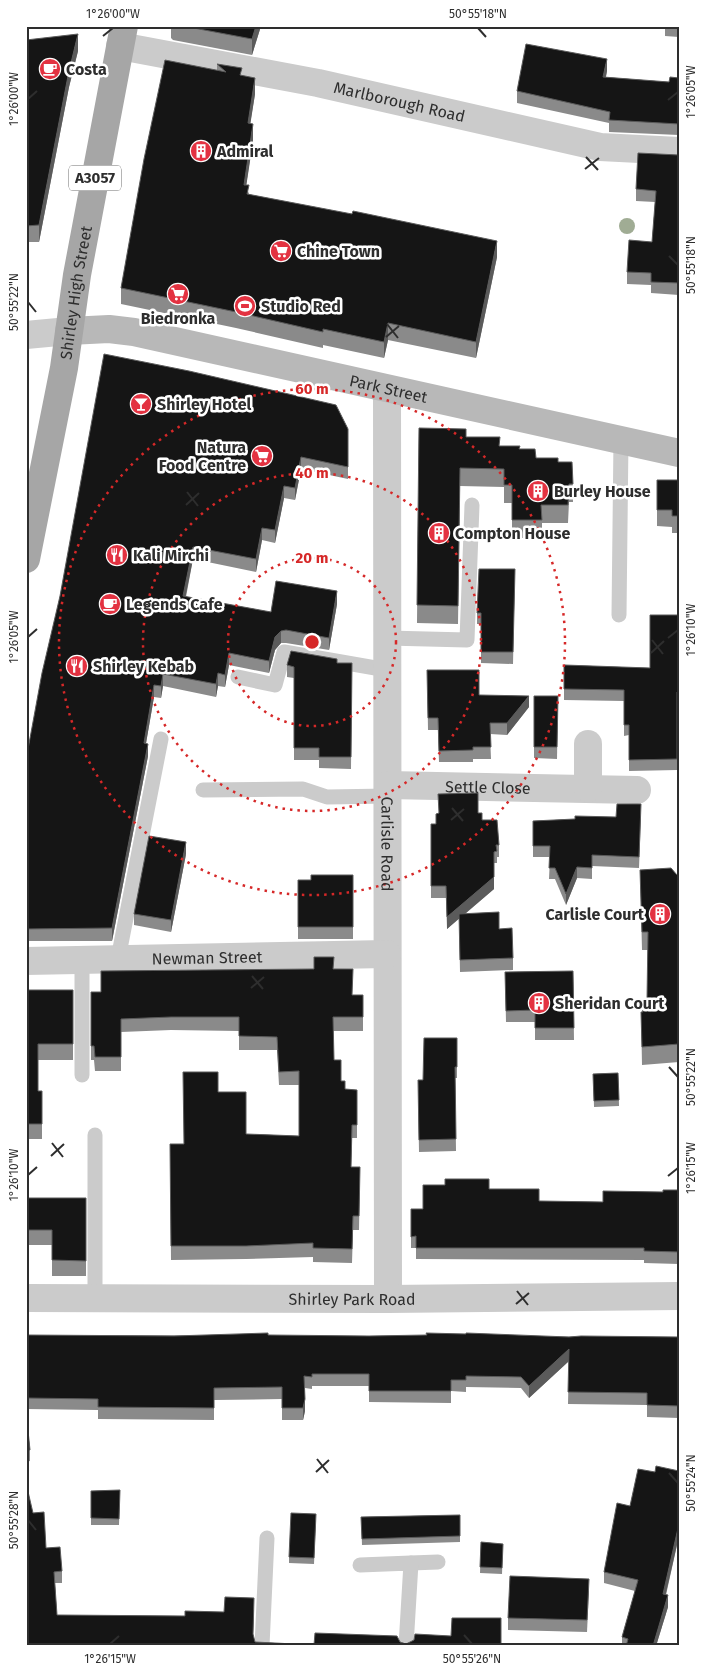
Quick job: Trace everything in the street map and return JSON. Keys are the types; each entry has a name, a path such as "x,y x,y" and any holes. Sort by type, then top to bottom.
{"main road":[{"name":"Shirley High Street","path":"26,559 62,378 77,275 122,36"}],"street":[{"name":"Marlborough Road","path":"122,36 600,147 679,151"},
{"name":"Park Street","path":"69,331 109,329 134,332 679,453"},
{"path":"26,335 69,331"},
{"name":"Carlisle Road","path":"387,389 388,1299"},
{"path":"588,744 588,788"},
{"name":"Settle Close","path":"388,790 588,788 637,790"},
{"name":"Newman Street","path":"26,961 387,954"},
{"name":"Shirley Park Road","path":"26,1298 388,1299 679,1296"}],"lane":[{"path":"619,615 621,439"},
{"path":"388,638 467,640 472,505"},
{"path":"238,677 275,685 284,652 388,670"},
{"path":"118,959 161,739"},
{"path":"203,790 303,788 327,797 388,790"},
{"path":"82,960 82,1075"},
{"path":"95,1135 95,1298"},
{"path":"262,1646 267,1538"},
{"path":"360,1565 438,1562"},
{"path":"406,1646 411,1563"}],"building":[{"path":"183,26 256,26 252,39"},
{"path":"78,34 39,225 26,226 26,40"},
{"path":"526,44 607,59 603,77 669,82 670,77 679,78 679,124 609,120 610,112 517,91"},
{"path":"165,60 226,72 217,64 242,68 240,75 255,78 248,123 253,124 244,185 249,185 247,194 352,214 353,211 497,241 476,342 388,323 384,342 323,329 323,332 121,288 144,159"},
{"path":"638,153 679,155 679,283 651,282 651,273 627,272 629,240 652,242 656,191 636,189"},
{"path":"104,354 189,371 336,405 348,429 348,467 301,457 295,488 284,486 275,530 262,528 256,559 193,547 183,596 271,612 276,581 337,591 329,638 286,630 281,631 275,637 269,661 229,653 225,675 218,673 216,684 163,674 161,686 154,685 144,743 148,744 112,928 26,929 26,760 42,673 60,596"},
{"path":"419,428 466,429 466,437 500,437 499,446 520,446 519,449 535,449 536,458 558,458 558,462 572,462 573,484 569,484 568,505 541,505 542,520 512,520 512,485 504,485 504,469 460,468 458,606 417,605"},
{"path":"657,480 679,480 679,516 672,516 672,510 657,510"},
{"path":"479,569 515,569 513,652 481,652 481,613 477,613"},
{"path":"650,615 679,615 677,759 629,760 629,725 624,725 624,690 564,689 564,665 650,668"},
{"path":"291,651 337,659 337,663 352,663 351,757 319,757 319,748 294,748 294,667 287,665"},
{"path":"427,670 479,670 479,695 529,696 507,723 490,723 491,747 473,747 473,750 439,751 438,718 428,718"},
{"path":"534,696 558,696 557,747 534,747"},
{"path":"478,793 478,813 482,813 482,820 497,820 499,845 496,845 497,851 494,852 494,877 447,917 446,886 431,886 431,824 436,824 436,814 439,813 438,794"},
{"path":"617,804 641,804 639,857 592,855 592,868 577,867 566,894 555,868 549,868 550,846 533,846 533,821 575,819 575,816 616,817"},
{"path":"149,836 186,842 171,920 134,914"},
{"path":"671,868 679,875 679,1044 642,1047 641,1012 643,1012 642,999 647,999 648,932 642,932 640,870"},
{"path":"311,875 353,875 353,927 298,927 298,880 311,880"},
{"name":"Carlisle Court","path":"499,912 499,929 512,928 513,958 460,960 459,914"},
{"path":"314,957 334,957 333,969 353,969 352,995 363,995 363,1017 333,1017 334,1060 341,1060 341,1081 345,1081 345,1089 357,1090 357,1125 352,1125 351,1167 360,1167 359,1216 353,1216 352,1249 313,1248 313,1243 246,1246 171,1246 170,1144 184,1144 183,1072 218,1072 218,1092 246,1092 246,1134 299,1136 299,1071 279,1072 277,1037 239,1036 239,1017 121,1019 121,1057 95,1057 94,1046 91,1046 91,992 101,992 101,971 314,969"},
{"name":"Sheridan Court","path":"573,971 574,1028 535,1028 535,1010 506,1011 505,972"},
{"path":"26,990 73,990 73,1044 38,1044 38,1091 42,1091 42,1124 26,1124"},
{"path":"424,1038 457,1038 457,1067 455,1067 456,1139 419,1140 418,1080 423,1080"},
{"path":"618,1073 619,1100 594,1101 593,1074"},
{"path":"445,1179 489,1179 489,1189 539,1189 539,1201 603,1202 603,1191 663,1192 663,1190 679,1190 679,1252 644,1251 644,1248 416,1248 416,1236 411,1237 411,1209 423,1209 423,1185 445,1185"},
{"path":"26,1198 86,1198 86,1261 52,1260 52,1230 26,1230"},
{"path":"268,1333 268,1335 369,1336 466,1333 569,1337 679,1337 679,1406 647,1405 647,1393 568,1392 569,1349 529,1386 521,1377 466,1376 466,1380 451,1380 451,1391 369,1391 369,1374 312,1374 312,1377 304,1376 305,1399 303,1408 282,1408 282,1387 214,1388 214,1408 98,1407 98,1399 26,1398 26,1335 174,1336"},
{"path":"26,1411 30,1450 26,1450"},
{"path":"656,1466 679,1471 679,1524 663,1594 668,1595 653,1646 626,1646 628,1639 622,1637 638,1580 604,1572 617,1503 630,1506 638,1469 655,1472"},
{"path":"26,1483 33,1513 44,1512 46,1548 60,1547 62,1571 54,1572 57,1615 185,1616 185,1611 224,1612 225,1597 254,1598 253,1634 255,1642 314,1645 315,1633 397,1636 400,1642 406,1644 414,1640 415,1634 451,1636 452,1618 501,1618 501,1646 26,1646"},
{"path":"120,1490 119,1519 91,1518 91,1491"},
{"path":"291,1513 316,1514 314,1558 289,1557"},
{"path":"460,1515 460,1536 362,1539 361,1517"},
{"path":"481,1542 503,1544 502,1568 480,1567"},
{"path":"510,1576 589,1579 587,1620 508,1618"}],"place":[{"name":"Costa","path":"50,69"},
{"name":"Admiral","path":"201,151"},
{"name":"Chine Town","path":"281,251"},
{"name":"Biedronka","path":"178,294"},
{"name":"Studio Red","path":"245,306"},
{"name":"Shirley Hotel","path":"141,404"},
{"name":"Natura Food Centre","path":"262,456"},
{"name":"Burley House","path":"538,491"},
{"name":"Compton House","path":"439,533"},
{"name":"Kali Mirchi","path":"117,555"},
{"name":"Legends Cafe","path":"110,604"},
{"name":"Shirley Kebab","path":"77,666"},
{"name":"Carlisle Court","path":"660,914"},
{"name":"Sheridan Court","path":"539,1003"}]}
